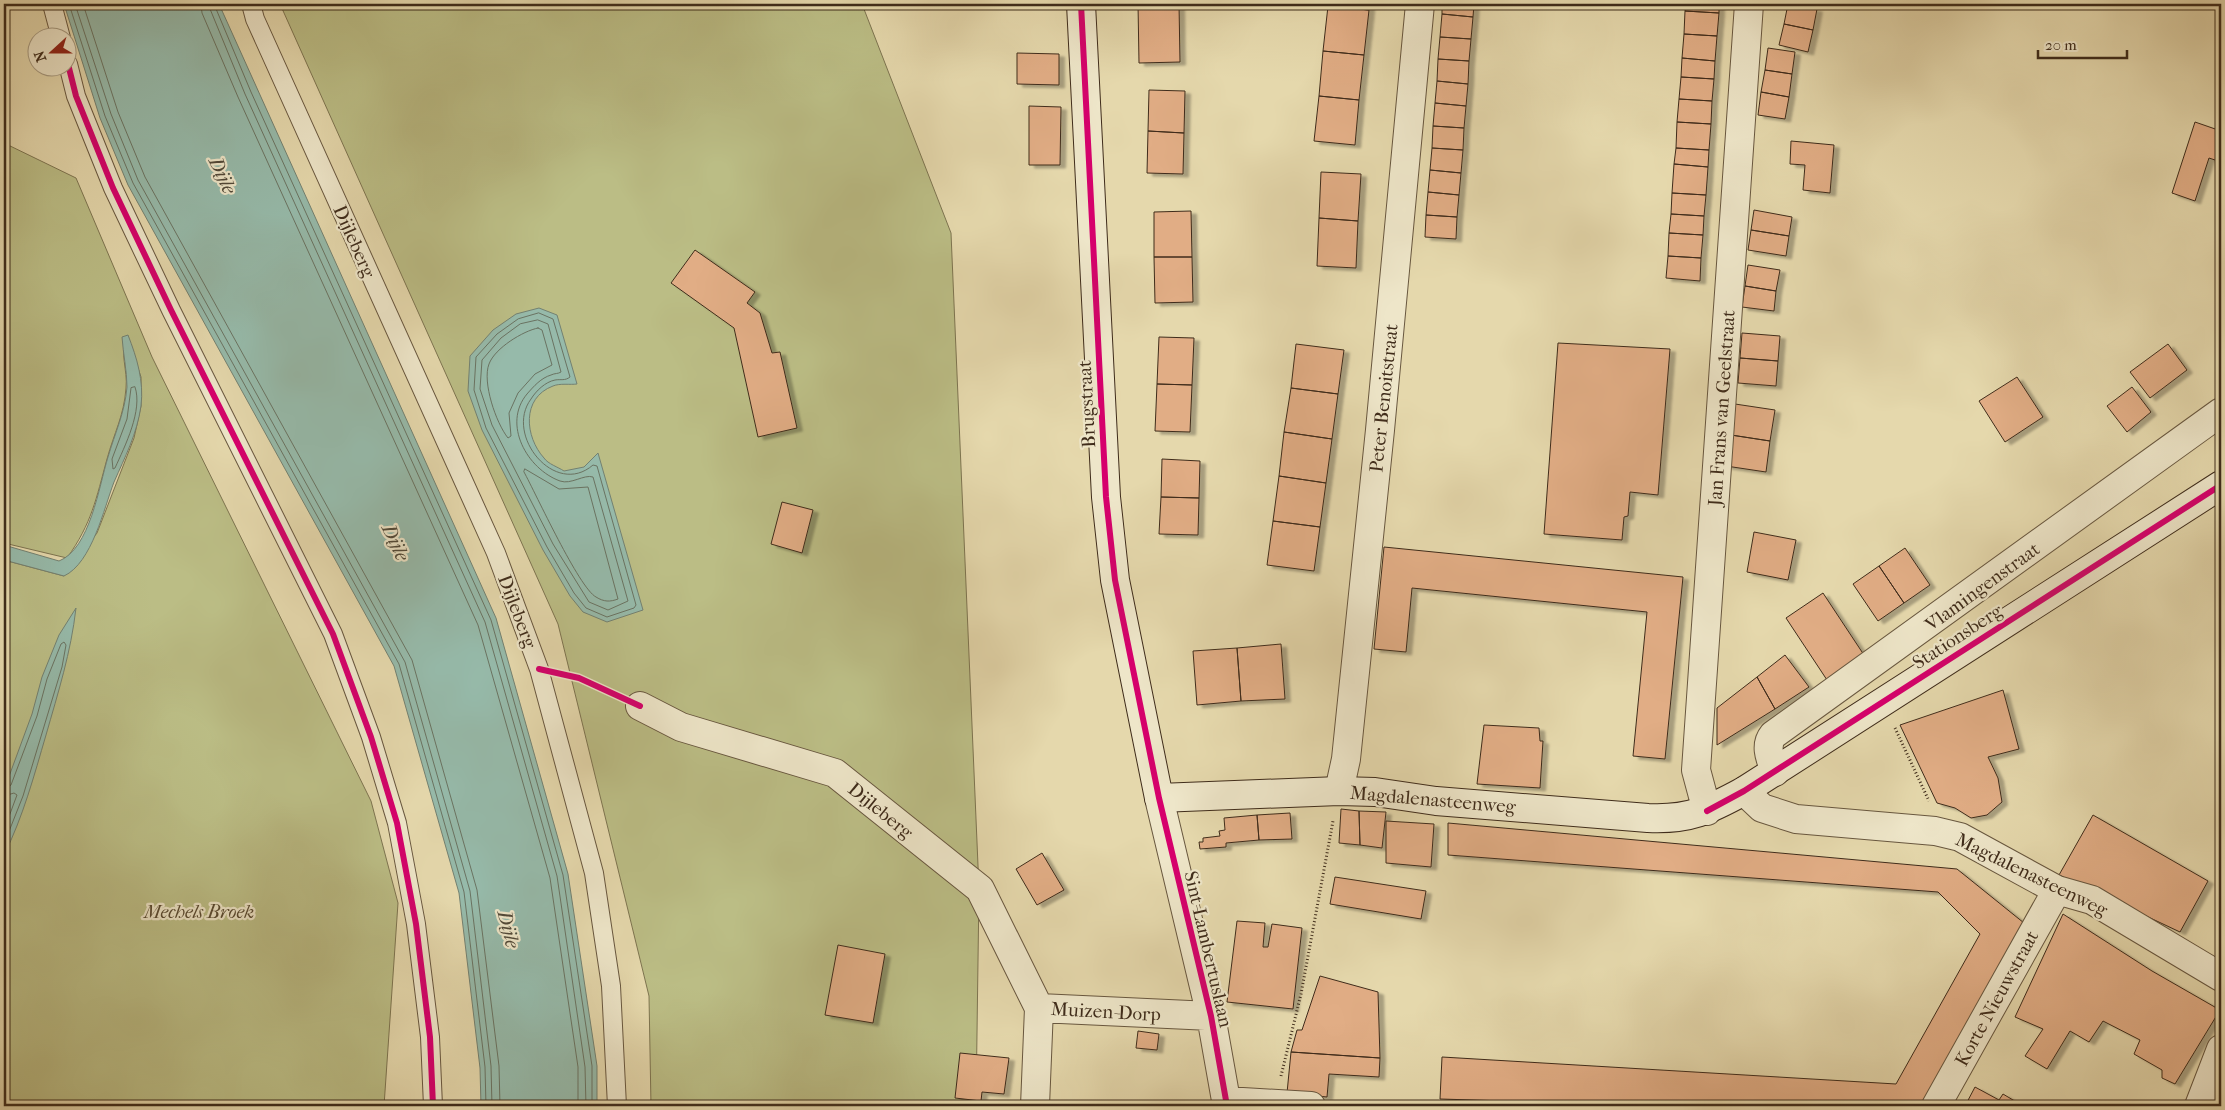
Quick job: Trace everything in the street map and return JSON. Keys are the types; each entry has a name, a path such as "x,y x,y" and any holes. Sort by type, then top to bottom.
{"street":[{"name":"Brugstraat","path":"1081,4 1106,497 1115,580 1159,798"},
{"name":"Peter Benoitstraat","path":"1339,790 1346,760 1379,440 1420,4"},
{"name":"Jan Frans van Geelstraat","path":"1707,811 1696,770 1749,4"},
{"name":"Vlamingenstraat","path":"1775,772 1768,749 1769,740 1773,735 2221,412"},
{"name":"Stationsberg","path":"1707,811 1775,772 2221,485"},
{"name":"Dijleberg","path":"640,706 681,727 835,774 980,889 1039,1008"},
{"name":"Magdalenasteenweg","path":"1159,798 1339,790 1375,792 1436,801 1648,818 1672,819 1707,811"},
{"name":"Magdalenasteenweg","path":"1744,791 1762,808 1796,819 1935,831 1960,837 2057,890 2092,900 2221,977"},
{"name":"Sint-Lambertuslaan","path":"1159,798 1211,1016 1226,1104"},
{"name":"Korte Nieuwstraat","path":"1936,1106 2057,890"},
{"name":"Muizen-Dorp","path":"1035,1106 1039,1008 1211,1016"},
{"path":"2199,1106 2221,1049"},
{"path":"1226,1104 1311,1106"}],"lane":[{"path":"52,4 58,28"},
{"name":"Dijleberg","path":"250,4 255,19 496,553 540,669 594,873 611,986 618,1106"},
{"path":"72,78 76,96 113,188 171,310 332,634 371,737 396,823 416,924 430,1037 433,1106"}],"path":[{"path":"1882,702 1932,807 1935,831"},
{"path":"1274,1104 1302,994 1339,790"}],"green space":[{"path":"280,4 862,4 951,233 979,889 976,1106 651,1106 649,996 558,624"},
{"name":"Mechels Broek","path":"4,143 76,178 152,357 371,801 398,903 384,1106 4,1106 4,560 64,576 97,533 134,438 141,406 141,377 127,336 124,349 126,388 121,416 88,522 67,558 4,543"}],"water":[{"name":"Dijle","path":"64,4 219,4 496,618 568,874 597,1066 597,1106 481,1106 480,1068 459,893 394,666 128,185 100,118 78,48 78,28 72,28"},
{"path":"539,308 557,315 577,384 553,386 535,399 529,419 533,440 546,460 564,471 584,467 598,453 643,610 607,622 583,612 570,596 543,550 482,430 468,391 470,356 493,330 516,314"},
{"path":"128,335 141,379 141,406 137,426 130,445 114,482 96,534 89,547 74,569 64,576 4,560 4,545 59,561 70,554 86,530 97,499 124,405 127,381 122,337"},
{"path":"76,608 67,656 42,750 22,811 4,855 4,790 32,714 42,677 59,635"}],"building":[{"path":"1138,4 1179,4 1180,62 1139,63"},
{"path":"1328,4 1369,4 1369,10 1328,6"},
{"path":"1442,4 1474,4 1473,17 1442,14"},
{"path":"1686,4 1719,4 1719,13 1685,11"},
{"path":"1788,4 1817,9 1813,30 1784,24"},
{"path":"1328,6 1369,10 1364,55 1323,51"},
{"path":"1685,11 1719,13 1717,36 1684,34"},
{"path":"1442,14 1473,17 1471,39 1440,37"},
{"path":"1784,24 1813,30 1808,52 1779,45"},
{"path":"1684,34 1717,36 1715,61 1682,58"},
{"path":"1440,37 1471,39 1469,61 1438,59"},
{"path":"1768,48 1795,52 1792,74 1765,70"},
{"path":"1323,51 1364,55 1359,100 1319,96"},
{"path":"1017,53 1059,54 1059,85 1017,84"},
{"path":"1682,58 1715,61 1714,79 1681,77"},
{"path":"1438,59 1469,61 1468,84 1437,81"},
{"path":"1765,70 1792,74 1789,97 1761,92"},
{"path":"1681,77 1714,79 1712,101 1679,99"},
{"path":"1437,81 1468,84 1466,106 1435,103"},
{"path":"1149,90 1185,91 1184,133 1148,131"},
{"path":"1761,92 1789,97 1785,119 1758,115"},
{"path":"1319,96 1359,100 1355,145 1314,141"},
{"path":"1679,99 1712,101 1711,124 1677,122"},
{"path":"1435,103 1466,106 1464,128 1433,126"},
{"path":"1029,106 1061,107 1060,165 1029,165"},
{"path":"1677,122 1711,124 1709,150 1676,148"},
{"path":"2195,122 2221,131 2221,162 2209,158 2195,201 2172,193"},
{"path":"1433,126 1464,128 1463,150 1432,148"},
{"path":"1148,131 1184,133 1183,174 1147,173"},
{"path":"1791,141 1834,145 1830,193 1803,190 1805,165 1790,164"},
{"path":"1432,148 1463,150 1461,173 1430,170"},
{"path":"1676,148 1709,150 1708,167 1674,164"},
{"path":"1674,164 1708,167 1706,195 1672,193"},
{"path":"1430,170 1461,173 1459,195 1428,192"},
{"path":"1321,172 1361,174 1358,221 1319,218"},
{"path":"1428,192 1459,195 1457,217 1426,215"},
{"path":"1672,193 1706,195 1704,216 1671,214"},
{"path":"1754,210 1792,217 1789,236 1751,230"},
{"path":"1191,211 1192,257 1154,257 1154,212"},
{"path":"1671,214 1704,216 1703,235 1669,233"},
{"path":"1426,215 1457,217 1456,239 1425,237"},
{"path":"1319,218 1358,221 1356,268 1317,266"},
{"path":"1751,230 1789,236 1786,256 1748,250"},
{"path":"1669,233 1703,235 1701,258 1668,256"},
{"path":"695,250 755,292 747,303 760,313 772,353 780,352 797,428 758,437 734,328 671,283"},
{"path":"1668,256 1701,258 1700,281 1666,278"},
{"path":"1154,257 1192,257 1193,302 1155,303"},
{"path":"1748,265 1780,270 1776,291 1745,286"},
{"path":"1745,286 1776,291 1774,311 1742,307"},
{"path":"1742,333 1780,336 1778,361 1740,358"},
{"path":"1159,337 1194,338 1192,385 1157,384"},
{"path":"1558,343 1670,349 1658,495 1630,492 1628,516 1624,517 1622,540 1544,534"},
{"path":"1296,344 1344,350 1338,394 1291,388"},
{"path":"2168,344 2187,370 2150,398 2130,372"},
{"path":"1740,358 1778,361 1776,386 1738,383"},
{"path":"2017,377 2043,417 2005,442 1979,401"},
{"path":"1157,384 1192,385 1190,432 1155,431"},
{"path":"2132,387 2151,412 2127,432 2107,406"},
{"path":"1291,388 1338,394 1332,439 1284,432"},
{"path":"1735,404 1775,410 1770,441 1731,435"},
{"path":"1284,432 1332,439 1326,483 1279,476"},
{"path":"1731,435 1770,441 1766,472 1726,466"},
{"path":"1162,459 1200,461 1199,498 1161,497"},
{"path":"1279,476 1326,483 1320,527 1273,521"},
{"path":"1161,497 1199,498 1198,535 1159,534"},
{"path":"782,502 813,510 802,553 771,544"},
{"path":"1273,521 1320,527 1314,571 1267,565"},
{"path":"1754,532 1796,540 1788,580 1747,572"},
{"path":"1384,547 1683,577 1665,759 1633,756 1647,612 1412,588 1406,652 1374,649"},
{"path":"1905,548 1930,585 1904,603 1879,566"},
{"path":"1879,566 1904,603 1878,621 1853,584"},
{"path":"1823,593 1864,655 1827,680 1786,618"},
{"path":"1281,644 1285,699 1241,701 1237,648"},
{"path":"1237,648 1241,701 1197,705 1193,651"},
{"path":"1785,655 1809,687 1775,709 1757,677"},
{"path":"1757,677 1775,709 1717,745 1717,708"},
{"path":"2003,690 2019,749 1988,757 1998,778 2002,802 1987,815 1971,818 1955,808 1937,803 1900,725"},
{"path":"1484,725 1539,728 1540,741 1543,741 1540,788 1477,784"},
{"path":"1341,809 1359,811 1360,845 1339,843"},
{"path":"1359,811 1386,812 1382,848 1360,845"},
{"path":"1290,813 1292,839 1259,840 1257,815"},
{"path":"1257,815 1259,840 1226,843 1226,847 1200,849 1199,842 1203,842 1203,838 1220,836 1219,831 1225,830 1224,818"},
{"path":"2093,815 2208,881 2180,932 2059,875"},
{"path":"1386,821 1434,824 1431,867 1386,863"},
{"path":"1448,823 1957,869 2024,923 1927,1106 1669,1106 1440,1099 1442,1057 1896,1084 1980,934 1938,892 1448,855"},
{"path":"1042,853 1064,890 1037,905 1016,869"},
{"path":"1335,877 1426,891 1421,919 1330,904"},
{"path":"2063,914 2152,971 2220,1010 2175,1084 2162,1078 2162,1070 2134,1054 2140,1040 2103,1021 2089,1042 2070,1031 2047,1069 2025,1056 2043,1029 2015,1017"},
{"path":"1237,921 1265,923 1263,947 1268,947 1272,924 1302,928 1293,1009 1227,1002"},
{"path":"838,945 885,954 873,1023 825,1015"},
{"path":"1320,976 1378,992 1380,1058 1291,1052 1297,1030 1302,1030"},
{"path":"1138,1031 1159,1034 1157,1050 1136,1048"},
{"path":"1291,1052 1380,1058 1379,1077 1329,1074 1327,1097 1287,1093"},
{"path":"960,1053 1009,1058 1004,1094 982,1092 981,1101 955,1098"},
{"path":"1975,1087 1999,1100 2003,1094 2023,1106 1965,1106"}],"cycle path":[{"path":"1081,4 1106,497 1115,580 1159,798 1211,1016 1227,1106"},
{"path":"72,78 76,96 113,188 171,310 333,634 371,737 397,823 416,924 430,1037 433,1106"},
{"path":"1707,811 1744,791 2221,485"},
{"path":"539,669 579,678 640,706"}]}
